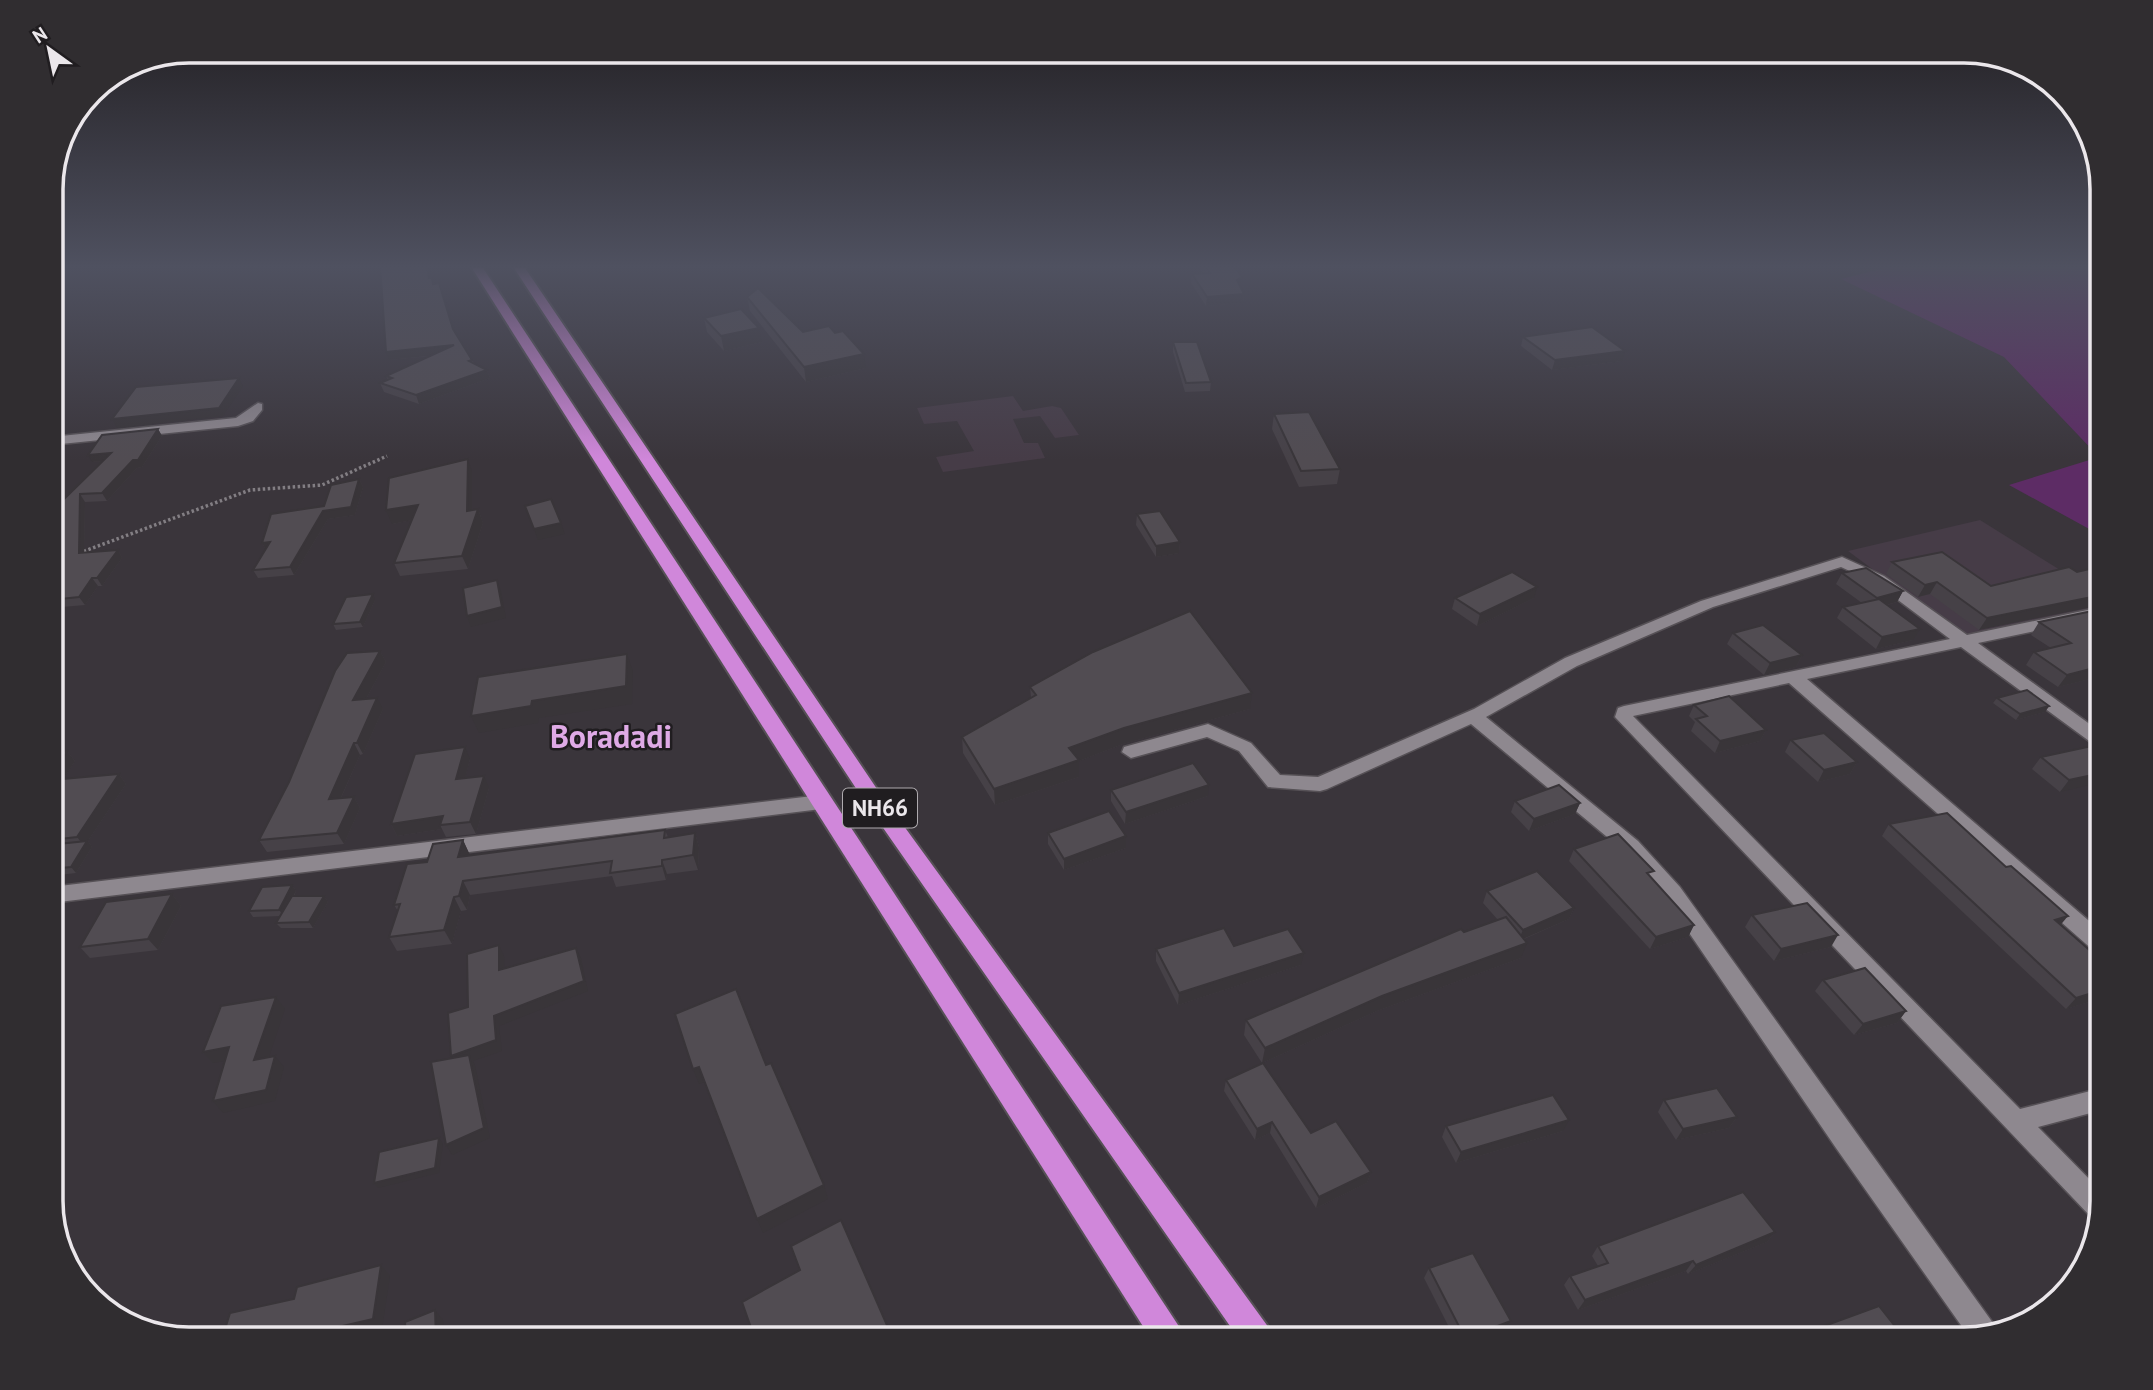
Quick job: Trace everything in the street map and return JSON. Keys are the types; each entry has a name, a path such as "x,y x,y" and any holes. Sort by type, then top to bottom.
{"highway":[{"name":"NH66","path":"517,330 1161,1327"},
{"name":"NH66","path":"560,330 870,794 1249,1327"}],"street":[{"path":"63,440 238,422 248,418 258,407"},
{"path":"1131,752 1208,730 1245,747 1275,782 1320,785 1473,716 1571,662 1707,604 1842,562 1879,579 2090,733"},
{"path":"2090,615 1628,709 1624,718 2090,1198"},
{"path":"1792,676 2090,935"},
{"path":"1473,716 1631,846 1673,893 1845,1140 1979,1326"},
{"path":"63,894 821,802"},
{"path":"2017,1121 2090,1102"}],"path":[{"path":"76,554 250,490 322,485 387,456"}],"shaded area":[{"path":"1947,330 2090,330 2090,448 2004,357"},
{"path":"1013,396 1023,411 1052,406 1061,408 1079,435 1055,438 1040,416 1013,419 1024,443 1038,443 1045,458 943,472 936,457 974,451 957,421 924,424 917,408"},
{"path":"2090,460 2090,529 2009,485"},
{"path":"1980,520 2090,589 2090,613 1964,637 1848,551"}],"building":[{"path":"384,330 454,330 472,360 469,361 487,370 416,395 380,383 392,378 386,376 454,345 386,352"},
{"path":"715,330 750,330 721,336"},
{"path":"774,330 803,332 832,330 835,333 843,331 864,354 804,367"},
{"path":"1572,330 1596,330 1625,351 1555,360 1523,337"},
{"path":"1173,342 1197,342 1211,382 1186,383"},
{"path":"239,378 219,408 112,419 136,387"},
{"path":"1309,412 1340,469 1301,471 1274,414"},
{"path":"158,429 138,460 133,460 102,493 80,494 79,553 118,550 97,578 92,578 79,597 63,599 63,500 111,453 88,455 102,435"},
{"path":"468,459 467,511 478,509 462,556 394,563 418,505 386,510 389,478"},
{"path":"359,479 351,507 323,511 290,567 253,570 270,542 262,543 271,514 324,506 331,485"},
{"path":"551,499 561,523 534,529 525,506"},
{"path":"1160,511 1180,542 1156,546 1137,514"},
{"path":"1942,552 1991,586 2069,567 2077,572 2090,569 2090,597 1987,618 1937,582 1925,585 1892,562"},
{"path":"1866,568 1903,591 1877,598 1842,573"},
{"path":"1512,572 1537,587 1480,614 1455,598"},
{"path":"497,580 502,607 467,616 463,588"},
{"path":"373,594 360,622 333,624 346,597"},
{"path":"1879,599 1920,629 1882,637 1843,607"},
{"path":"1190,611 1252,693 1124,728 1069,748 1079,760 994,789 962,737 1036,695 1030,687 1093,652"},
{"path":"2090,611 2090,669 2067,675 2034,652 2071,643 2039,622"},
{"path":"1763,625 1802,655 1770,663 1733,633"},
{"path":"380,651 353,700 377,698 329,799 354,797 337,833 259,840 289,782 335,671 347,653"},
{"path":"627,654 626,686 532,701 531,706 471,716 478,677"},
{"path":"2027,690 2049,706 2020,714 1997,698"},
{"path":"1729,696 1766,730 1720,741 1696,719 1707,716 1694,705"},
{"path":"1824,733 1857,762 1824,770 1791,740"},
{"path":"2090,746 2090,776 2069,780 2041,757"},
{"path":"465,747 456,779 484,776 470,822 440,825 443,816 391,824 415,754"},
{"path":"1193,763 1209,785 1126,812 1111,790"},
{"path":"119,774 77,837 63,839 63,779"},
{"path":"1559,785 1580,803 1534,819 1515,801"},
{"path":"1109,811 1126,836 1064,859 1048,833"},
{"path":"1947,813 2006,867 2011,866 2068,916 2055,920 2090,951 2090,994 2076,998 1889,824"},
{"path":"665,830 664,838 695,833 693,855 662,860 662,866 610,873 612,861 463,881 459,896 454,897 444,930 389,937 400,904 394,905 407,864 427,862 433,844 463,840 458,857"},
{"path":"1618,834 1654,871 1647,873 1694,925 1656,937 1574,849"},
{"path":"87,841 71,867 63,868 63,843"},
{"path":"1537,871 1574,908 1523,930 1487,891"},
{"path":"292,885 279,910 249,911 262,887"},
{"path":"172,894 148,939 80,947 106,902"},
{"path":"292,896 324,896 309,922 276,923"},
{"path":"1807,903 1838,935 1781,949 1752,915"},
{"path":"1506,917 1527,943 1382,996 1265,1048 1246,1020 1461,929 1464,932"},
{"path":"1224,928 1234,946 1288,929 1304,953 1179,993 1156,949"},
{"path":"499,945 499,970 576,948 584,981 494,1016 496,1040 451,1056 448,1013 468,1007 467,954"},
{"path":"1865,968 1906,1011 1863,1024 1823,980"},
{"path":"736,989 766,1065 771,1063 824,1185 757,1219 699,1067 693,1069 675,1014"},
{"path":"276,997 254,1060 275,1056 266,1090 213,1101 229,1047 203,1052 221,1006"},
{"path":"469,1055 484,1128 446,1145 431,1062"},
{"path":"1263,1063 1311,1133 1336,1121 1371,1172 1319,1197 1272,1122 1257,1129 1226,1080"},
{"path":"1717,1088 1737,1117 1683,1129 1664,1100"},
{"path":"1553,1095 1569,1120 1461,1152 1446,1126"},
{"path":"439,1138 435,1168 374,1183 379,1152"},
{"path":"1743,1192 1775,1232 1696,1265 1693,1261 1585,1300 1570,1276 1608,1263 1598,1246"},
{"path":"841,1220 888,1327 751,1327 742,1302 800,1270 791,1246"},
{"path":"1473,1253 1511,1321 1495,1327 1459,1327 1429,1268"},
{"path":"381,1265 373,1319 338,1327 226,1327 230,1313 294,1299 297,1287"},
{"path":"1879,1306 1896,1327 1821,1327"},
{"path":"435,1310 436,1327 405,1327 405,1322"}],"district":[{"name":"Boradadi","path":"611,737"}]}
